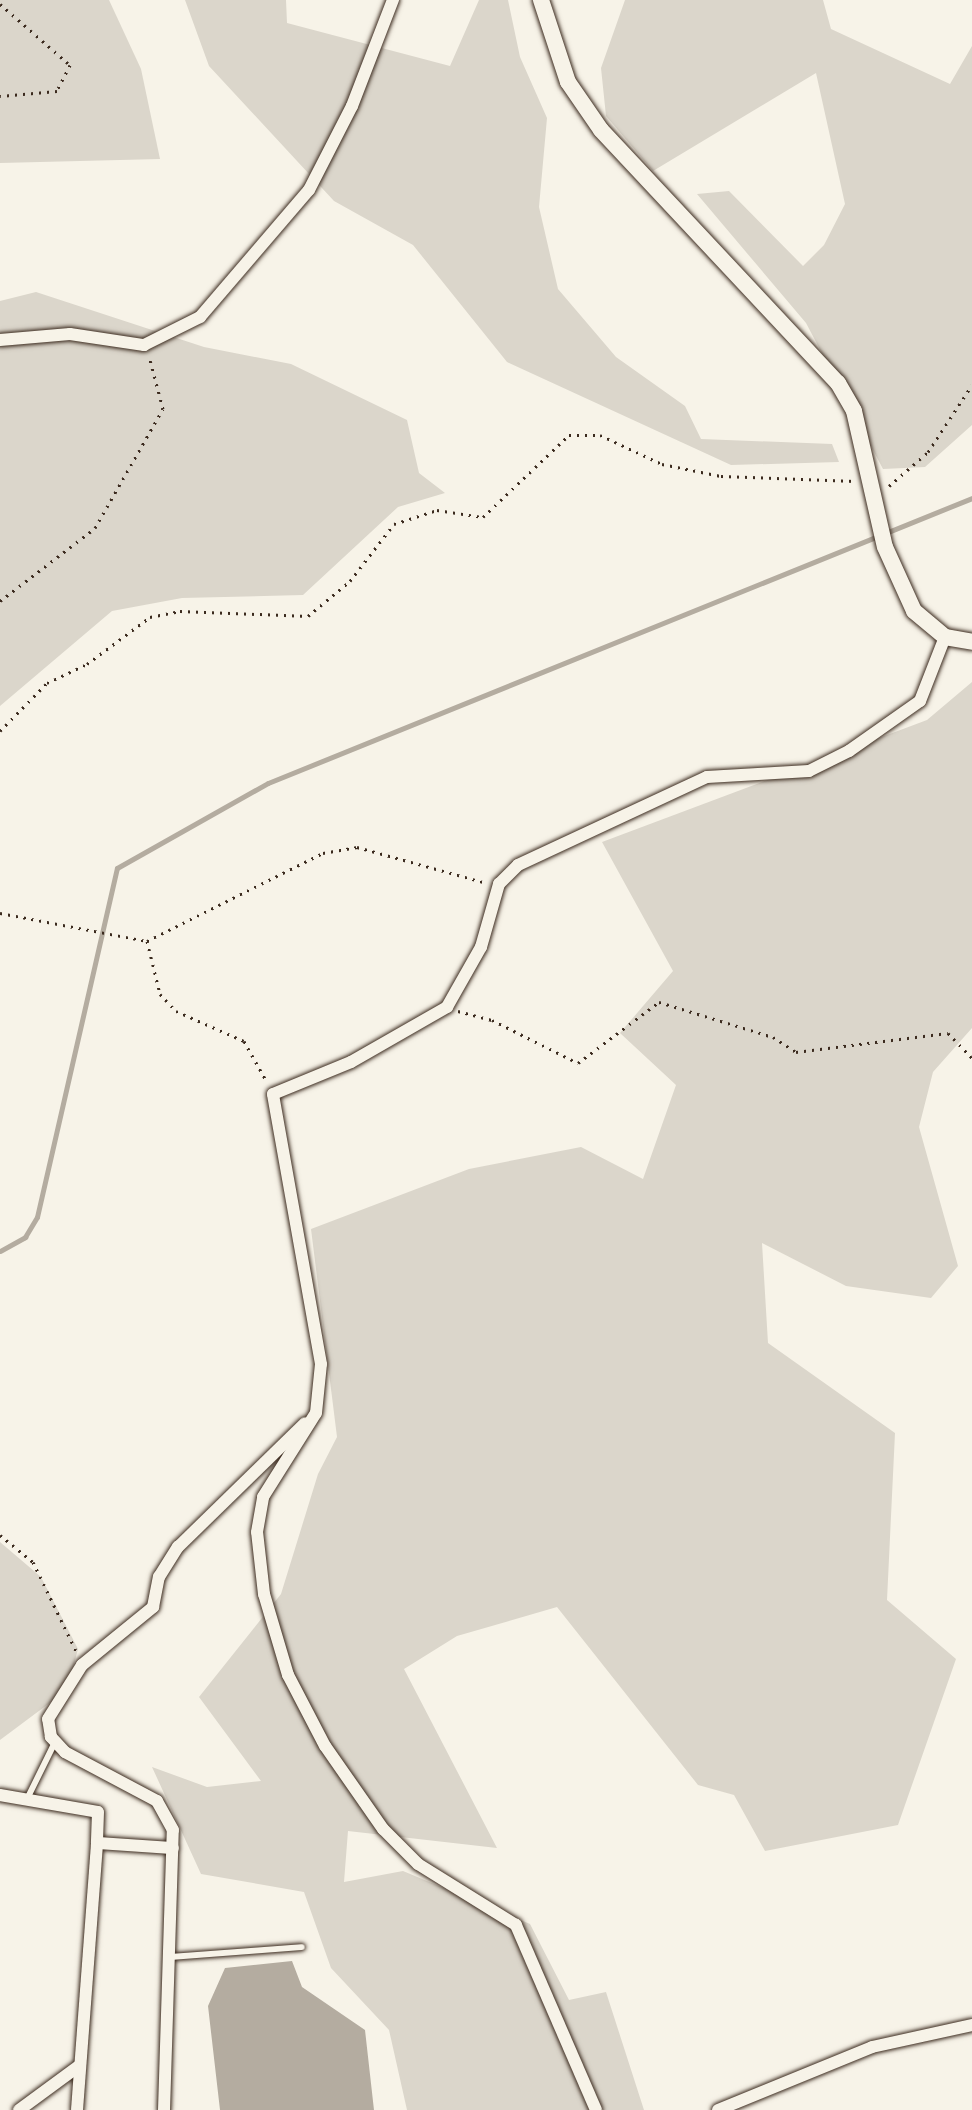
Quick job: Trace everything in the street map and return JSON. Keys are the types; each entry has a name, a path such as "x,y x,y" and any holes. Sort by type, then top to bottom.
{"street":[{"path":"0,340 70,334 144,345 200,317 309,190 352,106 393,0"},
{"path":"541,0 568,82 601,130 838,383 875,490 885,547 914,611 945,637 972,642"},
{"path":"596,2110 516,1925 418,1864 383,1829 325,1746 288,1675 264,1594 257,1532 263,1497 316,1413 321,1364 273,1094 351,1062 447,1007 481,947 499,884 557,844 707,777 809,771 849,751 920,701 945,637"},
{"path":"164,2110 173,1848 157,1801 55,1742 48,1719 82,1665 153,1607 159,1577 178,1547 316,1413"},
{"path":"0,1795 98,1812 77,2110"},
{"path":"97,1843 173,1848"},
{"path":"718,2110 872,2047 972,2025"},
{"path":"19,2110 79,2066"}],"lane":[{"path":"26,1800 55,1742"},
{"path":"170,1957 302,1947"}],"path":[{"path":"0,4 70,65 57,91 0,96"},
{"path":"0,601 95,528 163,409 144,345"},
{"path":"0,731 47,683 87,664 150,617 180,611 308,616 350,581 394,524 437,510 483,517 569,435 600,435 662,464 721,476 875,490 928,452 972,385"},
{"path":"0,913 147,941 323,853 345,849 499,884"},
{"path":"147,941 160,994 176,1011 244,1041 273,1094"},
{"path":"447,1007 492,1020 578,1063 659,1002 773,1037 796,1052 948,1033 972,1058"},
{"path":"0,1535 33,1562 82,1665"}],"shaded area":[{"path":"0,0 109,0 141,69 160,159 0,163"},
{"path":"185,0 286,0 287,23 450,66 479,0 508,0 520,57 547,118 539,207 558,289 616,357 685,406 701,439 832,444 839,462 731,465 507,362 413,245 334,201 209,66"},
{"path":"625,0 823,0 831,29 950,84 972,46 972,425 925,467 883,469 806,323 697,194 729,191 803,266 824,245 845,204 816,73 653,171 606,116 601,68"},
{"path":"36,292 204,347 291,364 407,420 419,473 445,493 398,507 303,595 182,598 112,611 0,706 0,301"},
{"path":"972,682 972,1028 933,1072 919,1127 958,1266 931,1298 846,1286 762,1243 768,1343 895,1433 887,1600 956,1659 898,1825 765,1851 734,1795 698,1785 557,1607 457,1636 404,1669 497,1848 348,1831 344,1882 403,1871 530,1924 569,2000 606,1992 644,2110 407,2110 389,2030 331,1968 304,1892 201,1874 152,1767 207,1787 261,1781 199,1697 281,1594 318,1474 337,1437 311,1229 469,1169 581,1147 643,1179 676,1085 620,1033 673,971 602,842 927,720"},
{"path":"0,1542 41,1577 78,1649 67,1690 0,1740"},
{"path":"292,1961 302,1987 365,2030 374,2110 220,2110 208,2006 225,1968"}],"waterway":[{"path":"0,1251 25,1237 37,1217 117,868 268,783 972,498"}]}
